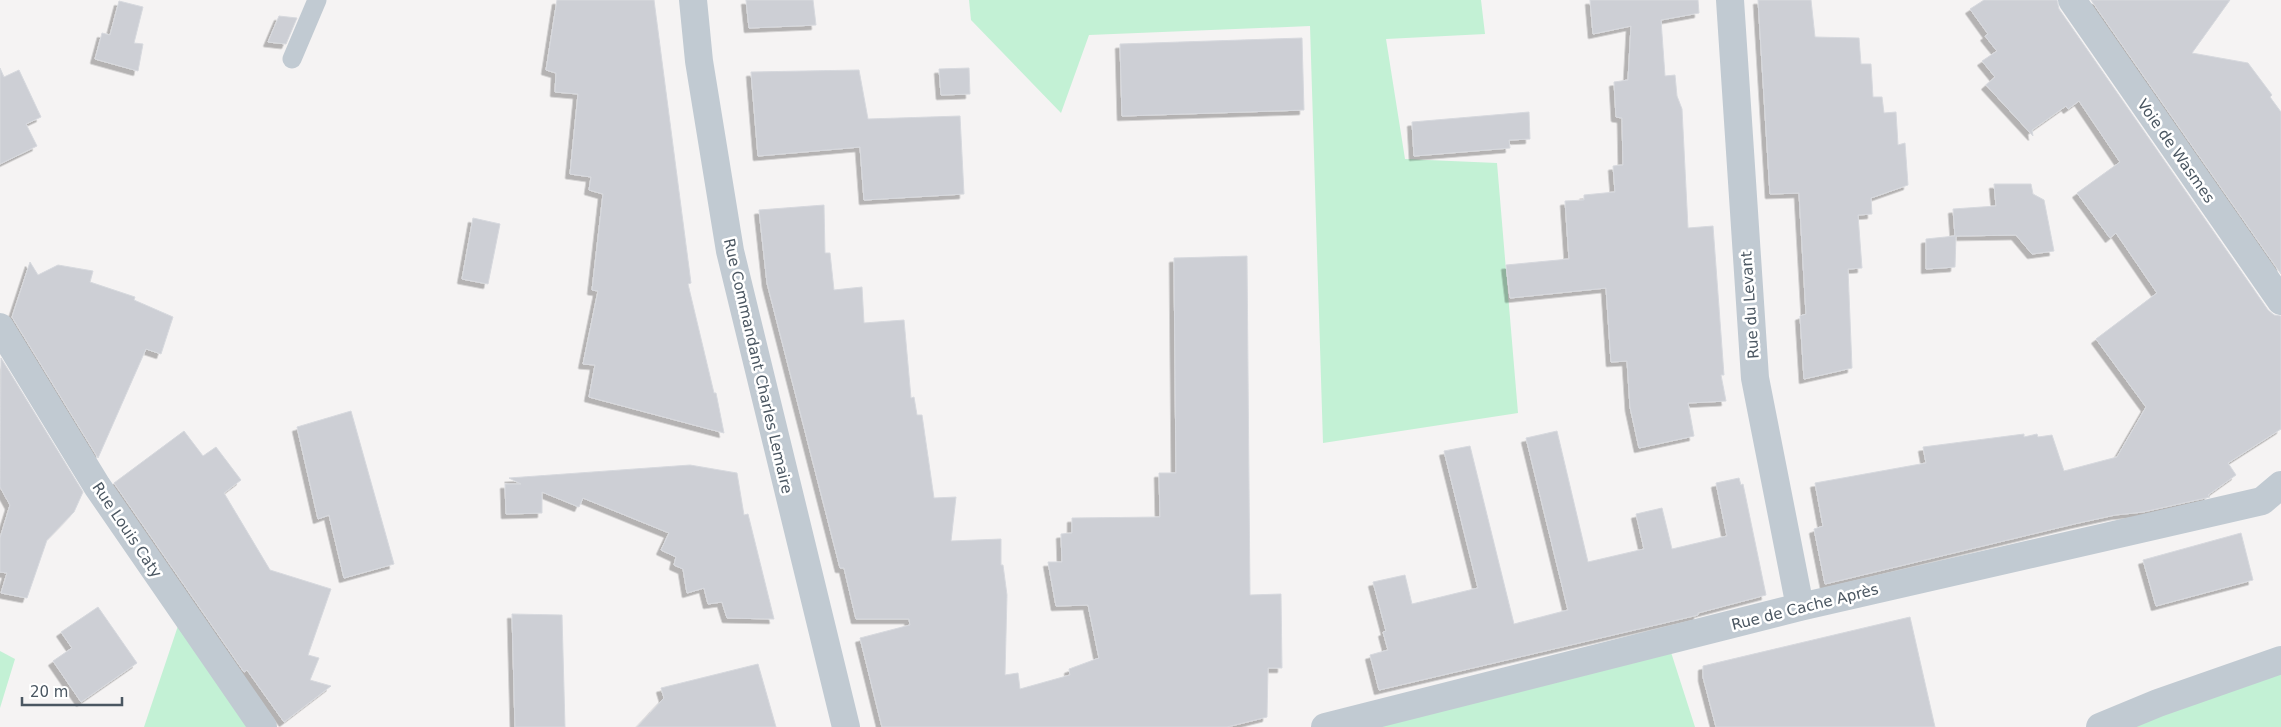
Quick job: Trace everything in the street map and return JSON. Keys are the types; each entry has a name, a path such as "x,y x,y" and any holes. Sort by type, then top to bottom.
{"street":[{"name":"Rue Commandant Charles Lemaire","path":"693,0 699,60 730,251 846,727"},
{"name":"Rue du Levant","path":"1730,0 1755,378 1800,607"},
{"name":"Voie de Wasmes","path":"2072,0 2281,301"},
{"name":"Rue Louis Caty","path":"0,326 97,486 264,727"},
{"name":"Rue de Cache Après","path":"1325,727 1800,607 2262,501 2281,485"},
{"path":"2100,727 2158,703 2281,660"}],"lane":[{"path":"292,59 317,0"}],"green space":[{"path":"969,0 1481,0 1485,34 1386,39 1405,159 1497,163 1518,413 1323,443 1310,26 1089,35 1061,113 971,20"},
{"path":"183,611 263,727 144,727"},
{"path":"1669,646 1695,727 1340,727"},
{"path":"0,651 15,659 0,708"},
{"path":"2281,660 2281,727 2100,727"}],"building":[{"path":"557,0 654,0 691,283 688,284 714,393 716,393 724,433 589,397 595,365 583,364 598,291 592,290 603,194 589,190 591,177 570,174 578,94 555,92 556,73 546,70"},
{"path":"746,0 813,0 816,25 749,28"},
{"path":"1590,0 1698,0 1699,13 1661,20 1665,76 1675,75 1677,96 1682,109 1688,228 1713,226 1724,375 1721,375 1726,401 1688,403 1694,436 1639,448 1630,407 1627,361 1611,362 1606,288 1510,298 1506,265 1569,259 1565,201 1584,200 1584,195 1615,192 1613,166 1623,165 1622,118 1616,117 1614,82 1628,80 1631,26 1593,34"},
{"path":"1758,0 1811,0 1815,37 1859,38 1861,64 1871,64 1873,97 1882,97 1884,113 1896,112 1898,145 1905,143 1908,185 1871,198 1872,214 1858,215 1862,268 1848,269 1852,368 1804,379 1800,316 1806,314 1799,193 1770,194"},
{"path":"1984,0 2057,0 2059,9 2268,310 2274,315 2281,316 2281,429 2228,463 2236,475 2208,495 2210,497 2143,512 2115,515 2074,524 1825,584 1814,529 1823,526 1815,483 1926,463 1923,447 2024,434 2024,437 2037,434 2038,437 2052,435 2064,471 2117,457 2146,407 2096,339 2157,293 2116,233 2110,238 2077,193 2120,162 2079,101 2068,109 2066,106 2032,130 2033,136 1986,85 1995,77 1982,61 1997,51 1985,36 1988,34 1970,9"},
{"path":"2091,0 2230,0 2192,53 2248,63 2272,95 2270,97 2281,112 2281,274"},
{"path":"119,1 143,7 134,43 143,44 138,71 95,59 102,33 110,35"},
{"path":"279,16 297,18 286,44 268,42"},
{"path":"1302,38 1304,110 1122,116 1120,44"},
{"path":"0,68 4,77 19,70 41,117 26,124 37,146 0,164"},
{"path":"969,68 970,94 941,95 939,69"},
{"path":"859,70 868,119 960,116 964,194 864,200 860,147 758,156 751,72"},
{"path":"1529,112 1530,139 1509,140 1510,148 1414,156 1412,122"},
{"path":"1994,184 2031,184 2033,194 2044,200 2054,251 2032,254 2016,235 1956,236 1955,267 1926,269 1926,239 1955,236 1953,209 1996,206"},
{"path":"824,205 825,253 830,253 834,290 862,287 864,323 904,320 911,398 914,397 917,415 922,415 934,498 956,497 951,541 1001,539 1001,565 1003,565 1007,595 1005,675 1018,673 1020,689 1070,675 1069,669 1099,658 1088,605 1056,606 1048,562 1062,562 1061,534 1072,533 1072,518 1160,517 1159,473 1176,473 1174,258 1247,256 1250,595 1281,594 1282,668 1268,668 1267,717 1227,727 882,727 860,638 910,625 909,619 856,619 844,568 840,568 767,283 759,210"},
{"path":"473,218 500,224 488,284 462,279"},
{"path":"30,262 38,275 58,265 93,271 90,282 135,297 134,300 173,317 161,354 146,349 98,458 12,317"},
{"path":"1,358 83,492 74,512 47,540 27,598 1,593 7,573 0,572 0,538 10,505 0,487"},
{"path":"351,411 394,564 344,578 329,515 318,519 297,427"},
{"path":"184,431 203,456 216,447 241,480 224,493 270,570 331,589 308,655 319,658 310,680 331,686 284,722 247,670 244,672 114,483"},
{"path":"1557,431 1588,562 1644,549 1636,514 1662,508 1672,549 1727,536 1716,483 1739,478 1741,485 1743,484 1766,595 1698,613 1698,615 1379,690 1370,655 1388,650 1383,632 1386,631 1373,582 1405,575 1412,604 1478,588 1444,451 1470,446 1514,624 1568,610 1526,438"},
{"path":"690,465 737,473 744,515 748,514 774,619 727,618 722,602 708,604 704,588 687,593 683,569 674,565 676,557 661,550 669,533 583,498 579,507 542,492 542,513 506,514 505,484 521,484 509,478"},
{"path":"2241,533 2253,580 2156,606 2143,560"},
{"path":"98,607 137,663 81,702 53,661 72,648 61,632"},
{"path":"512,614 562,615 565,727 515,727"},
{"path":"1910,617 1935,727 1716,727 1703,677 1703,666"},
{"path":"758,664 776,727 637,727 664,698 661,688"}]}
